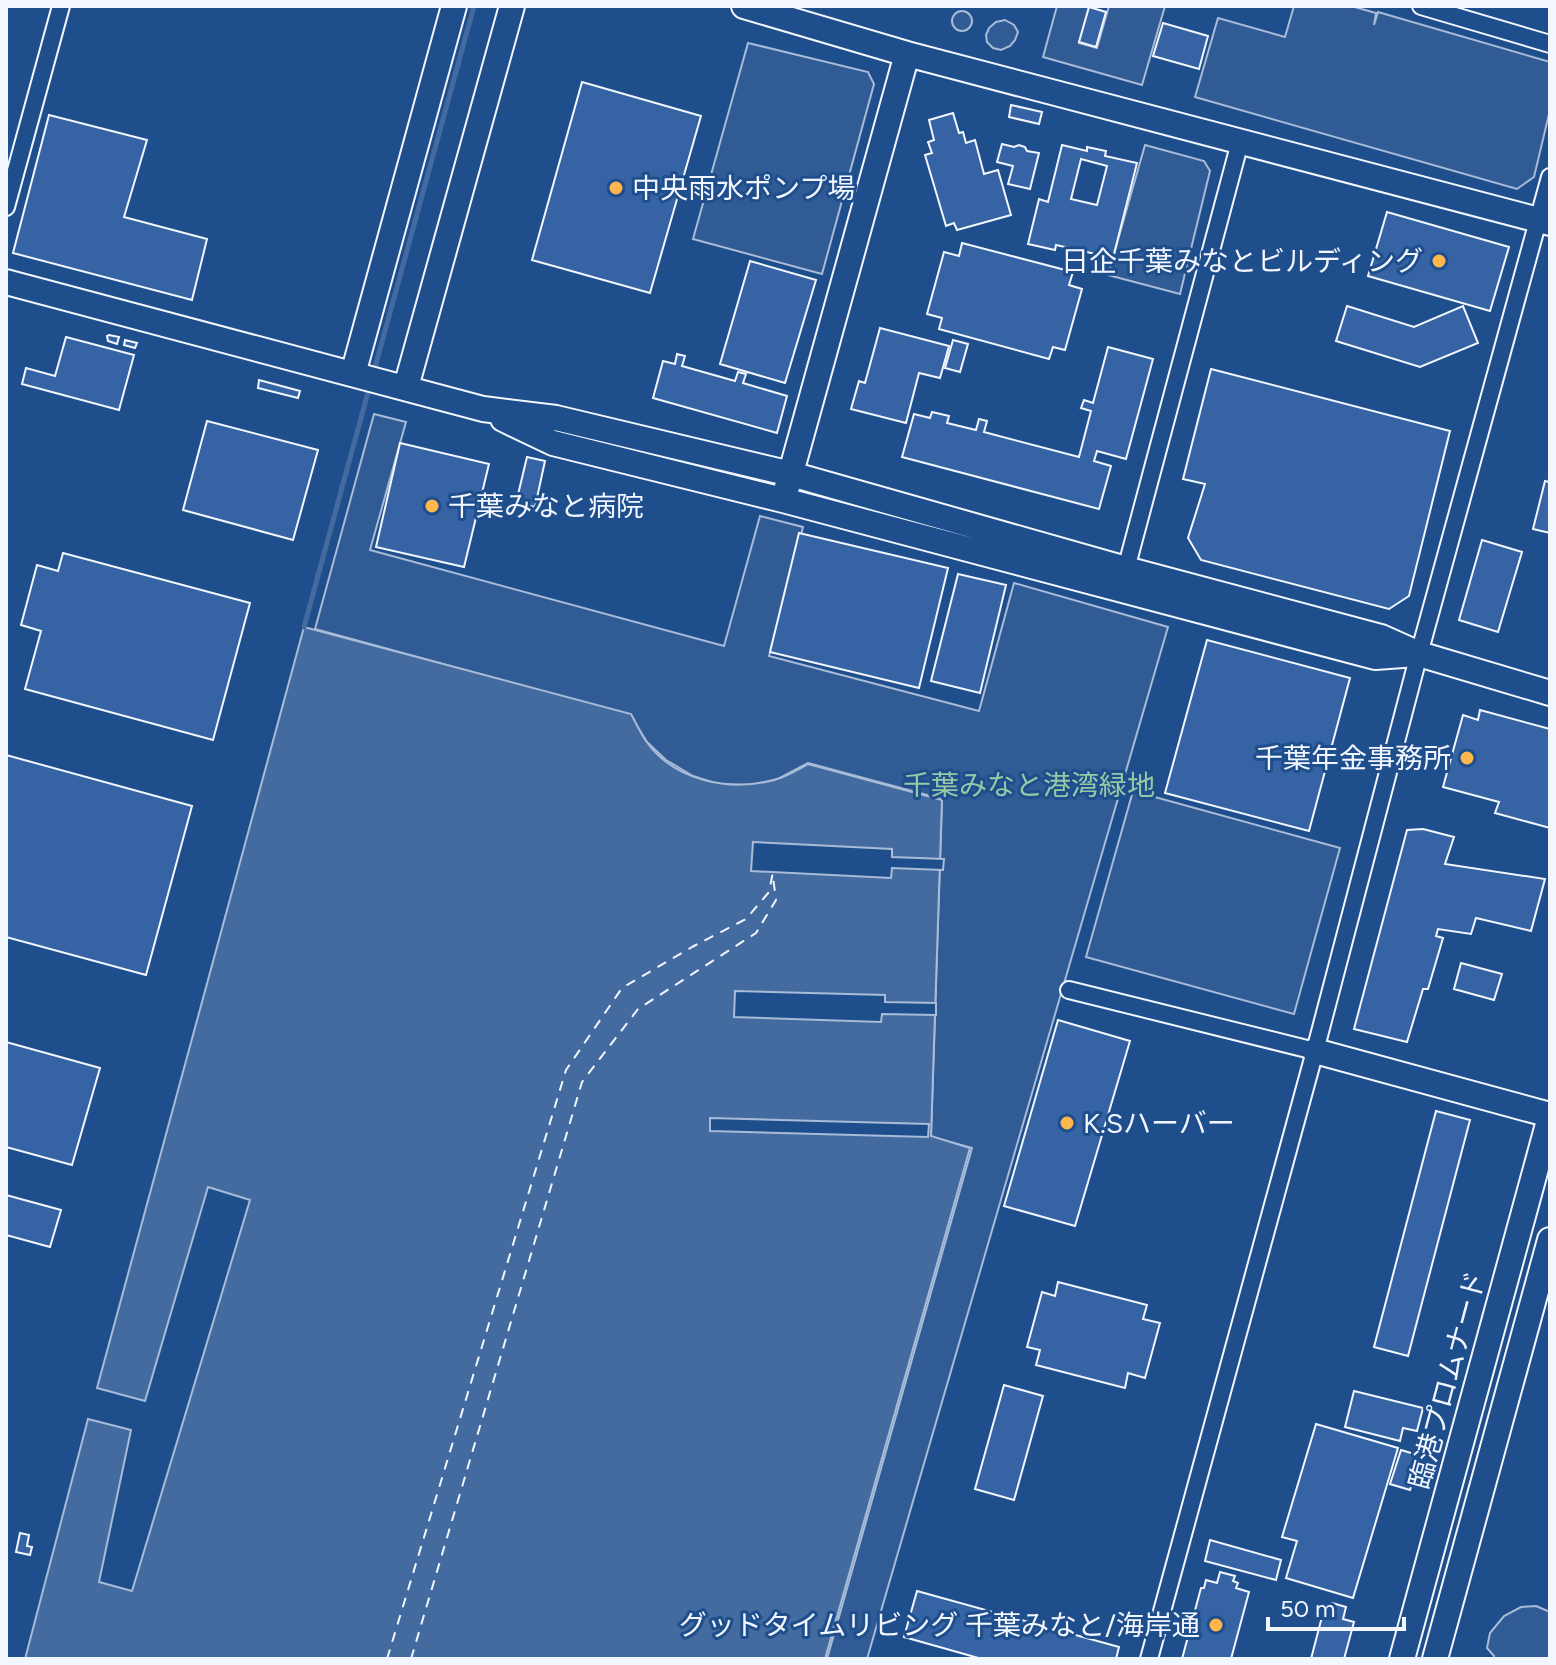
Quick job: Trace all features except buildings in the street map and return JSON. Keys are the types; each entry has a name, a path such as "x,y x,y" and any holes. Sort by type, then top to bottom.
{"street":[{"path":"6,207 61,6"},
{"path":"376,380 454,6"},
{"path":"376,380 512,6"},
{"path":"744,6 907,54 1544,222"},
{"path":"1421,6 1550,44"},
{"path":"783,500 907,54"},
{"path":"1126,569 1240,142"},
{"path":"1149,1659 1315,1051 1419,654 1544,222 1550,177"},
{"path":"6,282 483,409 556,418 791,474 1381,637 1419,654 1550,693"},
{"path":"483,409 553,443 783,500 1375,657 1419,654"},
{"path":"1069,990 1315,1051 1550,1116"},
{"name":"臨港プロムナード","path":"1402,1659 1550,1116"},
{"path":"1435,1659 1550,1240"}],"shaded area":[{"path":"1057,6 1089,7 1079,43 1097,48 1109,6 1165,6 1142,85 1043,57"},
{"path":"1294,6 1351,6 1376,13 1374,25 1378,12 1550,62 1550,110 1534,177 1517,189 1195,97 1218,18 1285,37"},
{"path":"962,11 969,14 972,21 969,28 962,31 955,28 952,21 955,14"},
{"path":"1005,20 1014,25 1018,32 1015,40 1001,50 993,48 987,42 989,28"},
{"path":"748,43 868,72 874,84 822,274 693,239"},
{"path":"1145,145 1204,161 1210,171 1180,294 1108,275"},
{"name":"千葉みなと港湾緑地","path":"374,414 406,422 370,550 724,646 760,516 803,527 769,656 979,711 1014,583 1168,627 867,1659 827,1659 972,1148 931,1137 942,799 808,763 778,779 751,785 718,784 693,776 666,760 647,742 630,715 315,629"},
{"path":"304,627 631,714 658,755 672,766 704,780 739,785 757,783 783,777 808,764 942,800 931,1136 970,1148 825,1659 25,1659 88,1419 131,1430 99,1582 132,1591 250,1200 208,1187 145,1401 97,1388"},
{"path":"1133,791 1340,848 1294,1014 1086,957"},
{"path":"1536,1606 1550,1612 1550,1659 1494,1659 1487,1648 1490,1633 1504,1616 1521,1607"}],"pier":[{"path":"753,842 892,849 892,857 944,859 943,870 892,868 891,878 751,871"},
{"path":"735,991 885,995 885,1002 936,1003 936,1015 882,1014 881,1022 734,1017"},
{"path":"710,1118 929,1124 928,1137 710,1131"}],"waterway":[{"path":"374,371 474,6"},
{"path":"304,627 370,385"}],"ferry route":[{"path":"387,1659 566,1070 622,988 746,919 769,892 773,872"},
{"path":"411,1659 582,1082 638,1009 756,933 776,900 773,877"}],"place":[{"name":"中央雨水ポンプ場","path":"616,188"},
{"name":"日企千葉みなとビルディング","path":"1439,261"},
{"name":"千葉みなと病院","path":"432,506"},
{"name":"千葉年金事務所","path":"1467,758"},
{"name":"K.Sハーバー","path":"1067,1123"},
{"name":"グッドタイムリビング 千葉みなと/海岸通","path":"1216,1625"}]}
